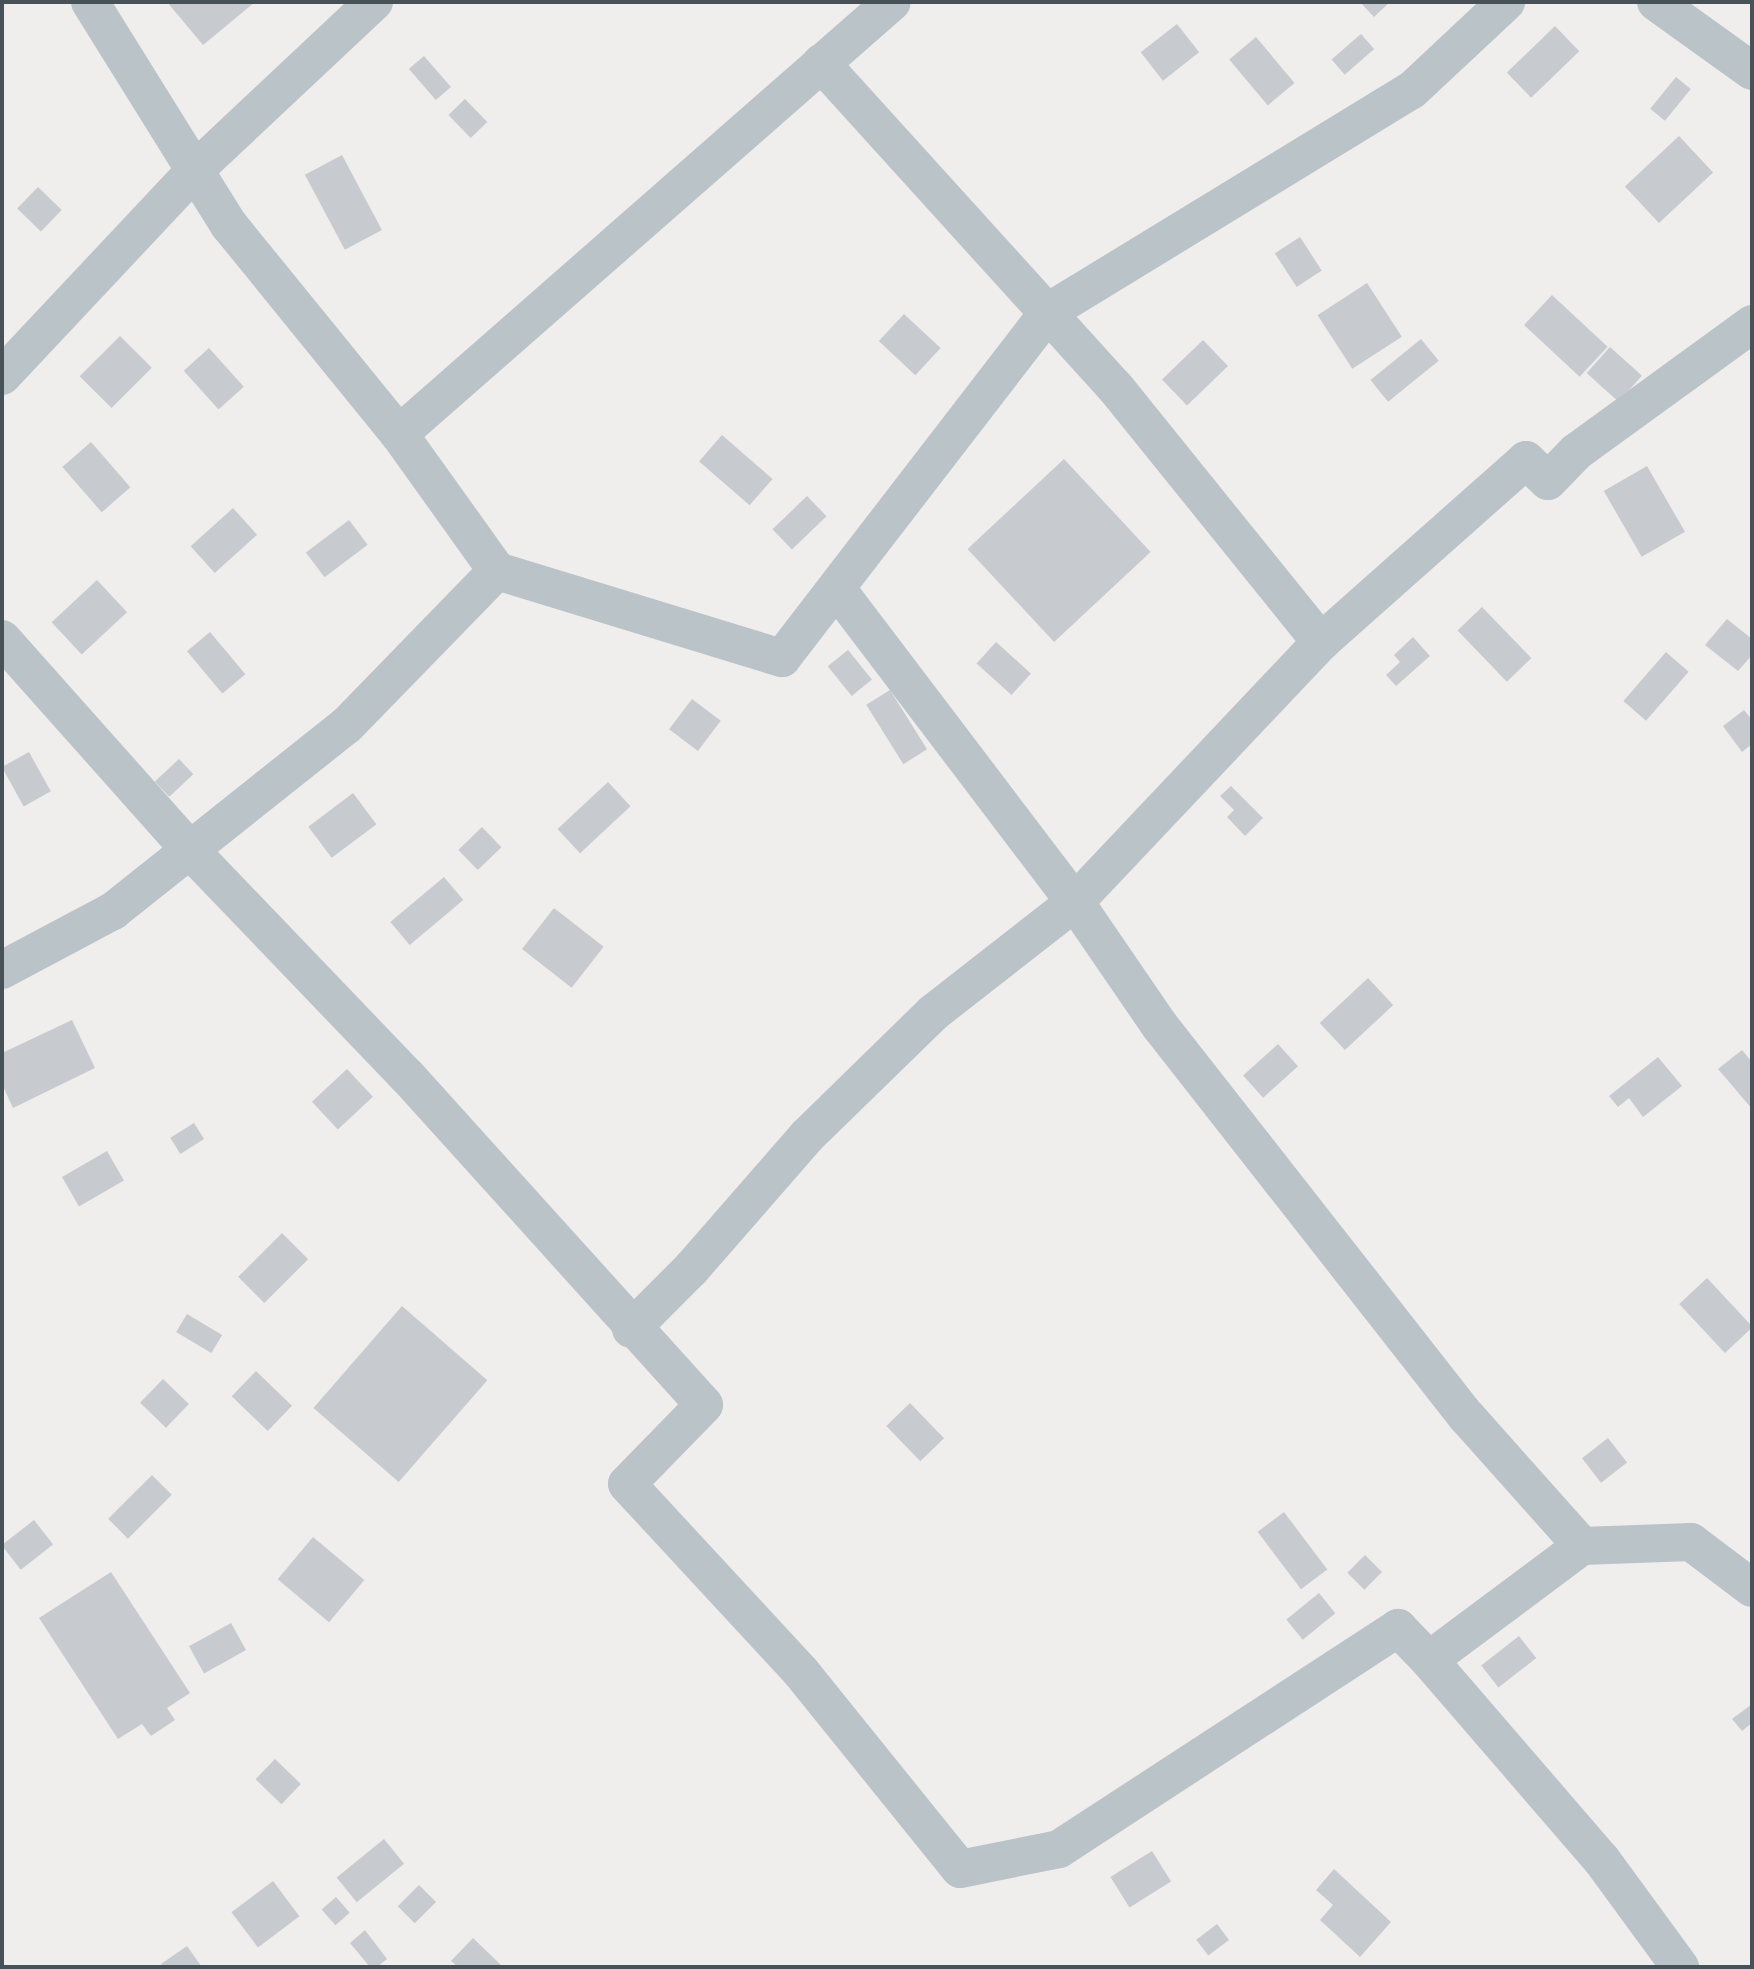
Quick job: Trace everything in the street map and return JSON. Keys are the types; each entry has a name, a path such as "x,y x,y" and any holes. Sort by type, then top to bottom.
{"street":[{"path":"90,2 197,168 229,225 399,434 497,571 782,658 1048,312 1412,90 1506,2"},
{"path":"2,376 197,168 374,2"},
{"path":"399,434 892,2"},
{"path":"1656,2 1752,71"},
{"path":"821,63 1115,387 1321,642"},
{"path":"631,1329 691,1269 807,1136 933,1013 1075,901 1321,642 1526,460 1548,481 1576,452 1752,324"},
{"path":"2,970 113,911 347,725 497,571"},
{"path":"837,589 1075,901 1160,1026 1459,1406 1582,1546"},
{"path":"2,639 189,849 407,1076 631,1329 704,1405 628,1484 801,1672 960,1869 1059,1849 1398,1628 1429,1660 1601,1859 1680,1967"},
{"path":"1429,1660 1582,1546 1691,1542 1752,1588"}],"building":[{"path":"167,2 255,2 203,45"},
{"path":"1360,2 1390,2 1374,17"},
{"path":"1177,24 1199,52 1163,81 1141,52"},
{"path":"1555,26 1579,51 1531,98 1507,73"},
{"path":"1361,34 1374,49 1345,75 1332,60"},
{"path":"1256,37 1295,83 1268,105 1229,59"},
{"path":"424,56 451,87 436,100 409,69"},
{"path":"1676,77 1691,89 1665,121 1650,109"},
{"path":"465,99 487,122 471,138 448,115"},
{"path":"1679,136 1713,173 1659,223 1625,186"},
{"path":"342,155 382,230 345,250 305,175"},
{"path":"38,187 62,210 41,232 17,209"},
{"path":"1300,237 1322,271 1297,287 1275,253"},
{"path":"1367,283 1402,337 1352,369 1318,315"},
{"path":"1552,295 1608,347 1580,377 1524,325"},
{"path":"904,314 941,348 915,375 879,341"},
{"path":"120,336 152,368 112,408 80,376"},
{"path":"1421,339 1439,361 1388,402 1370,380"},
{"path":"1203,340 1228,366 1187,405 1162,380"},
{"path":"1610,347 1642,376 1619,402 1587,373"},
{"path":"209,348 244,387 219,409 184,371"},
{"path":"722,435 773,479 750,505 699,461"},
{"path":"91,442 130,487 102,512 62,467"},
{"path":"1064,459 1151,552 1054,642 967,549"},
{"path":"1647,466 1685,532 1642,557 1604,491"},
{"path":"807,496 826,516 792,549 772,529"},
{"path":"233,508 257,535 215,573 191,546"},
{"path":"349,520 368,545 325,577 306,552"},
{"path":"97,580 127,612 82,654 52,622"},
{"path":"1482,607 1531,658 1507,682 1458,631"},
{"path":"1727,619 1752,639 1752,655 1738,671 1705,645"},
{"path":"210,632 245,674 222,693 187,651"},
{"path":"1413,637 1430,656 1396,686 1386,675 1400,662 1394,655"},
{"path":"996,642 1031,673 1012,695 977,664"},
{"path":"848,650 872,680 852,696 828,666"},
{"path":"1666,652 1689,672 1646,721 1623,701"},
{"path":"890,690 927,749 903,764 866,705"},
{"path":"692,699 721,721 698,751 669,729"},
{"path":"1744,710 1752,720 1752,744 1742,752 1723,726"},
{"path":"29,752 51,791 24,806 2,767"},
{"path":"179,759 193,774 169,797 155,782"},
{"path":"608,782 631,806 580,853 558,829"},
{"path":"1231,786 1263,818 1245,836 1227,817 1234,810 1220,796"},
{"path":"353,793 376,824 332,858 308,827"},
{"path":"482,827 501,847 478,870 458,850"},
{"path":"444,877 463,900 410,945 390,922"},
{"path":"554,908 604,947 572,988 522,949"},
{"path":"1368,978 1393,1005 1345,1050 1320,1023"},
{"path":"72,1020 95,1068 13,1108 2,1084 2,1053"},
{"path":"1278,1044 1298,1066 1263,1098 1243,1075"},
{"path":"1742,1050 1752,1062 1752,1109 1718,1069"},
{"path":"1658,1057 1682,1086 1643,1117 1629,1098 1618,1107 1609,1096"},
{"path":"347,1069 373,1097 338,1130 312,1102"},
{"path":"194,1123 204,1139 180,1154 170,1138"},
{"path":"107,1151 124,1180 79,1206 62,1177"},
{"path":"282,1233 308,1259 264,1303 238,1277"},
{"path":"1707,1278 1752,1326 1725,1353 1679,1304"},
{"path":"402,1306 487,1380 399,1482 313,1408"},
{"path":"187,1314 222,1335 211,1353 176,1332"},
{"path":"256,1371 292,1406 268,1431 232,1396"},
{"path":"163,1379 189,1404 166,1428 140,1403"},
{"path":"910,1403 944,1438 920,1461 886,1426"},
{"path":"1608,1438 1627,1462 1601,1483 1582,1458"},
{"path":"152,1475 172,1495 128,1539 108,1519"},
{"path":"1284,1512 1327,1570 1301,1589 1258,1532"},
{"path":"34,1520 53,1544 21,1570 2,1545"},
{"path":"313,1537 364,1580 329,1622 278,1579"},
{"path":"1365,1555 1382,1572 1364,1590 1347,1573"},
{"path":"111,1572 190,1693 167,1708 175,1720 151,1736 142,1724 118,1739 39,1618"},
{"path":"1319,1593 1335,1613 1303,1640 1286,1619"},
{"path":"231,1623 246,1650 204,1673 189,1646"},
{"path":"1519,1636 1536,1658 1498,1688 1481,1666"},
{"path":"1752,1704 1752,1723 1742,1731 1732,1719"},
{"path":"275,1759 301,1784 281,1804 256,1779"},
{"path":"384,1839 404,1864 357,1902 337,1877"},
{"path":"1152,1851 1171,1882 1130,1907 1110,1877"},
{"path":"1334,1869 1391,1922 1360,1957 1320,1920 1333,1905 1316,1890"},
{"path":"273,1881 299,1916 258,1947 231,1912"},
{"path":"419,1885 436,1902 415,1923 398,1906"},
{"path":"336,1897 350,1913 335,1925 322,1909"},
{"path":"1217,1924 1229,1940 1208,1956 1196,1940"},
{"path":"365,1930 387,1959 377,1967 370,1967 350,1943"},
{"path":"473,1938 503,1967 458,1967 451,1961"},
{"path":"187,1946 202,1967 163,1967 161,1964"}]}
